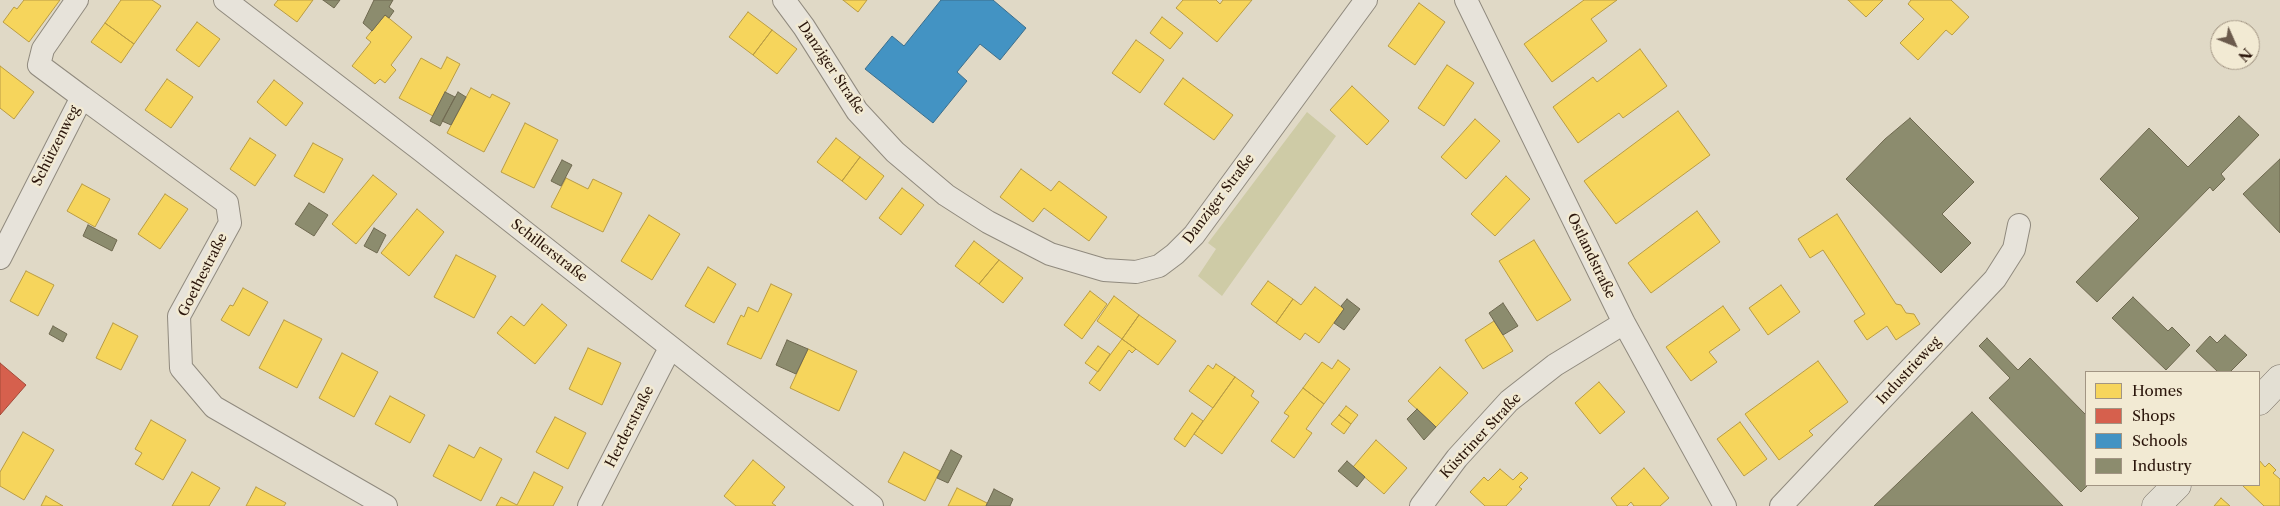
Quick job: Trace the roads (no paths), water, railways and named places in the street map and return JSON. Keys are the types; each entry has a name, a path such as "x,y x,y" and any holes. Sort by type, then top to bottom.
{"main road":[{"path":"2260,400 2280,379"},
{"path":"2156,506 2176,486"}],"street":[{"name":"Schützenweg","path":"0,258 82,97 39,65 43,49 77,0"},
{"name":"Schillerstraße","path":"225,0 415,145 872,506"},
{"name":"Danziger Straße","path":"784,0 804,27 857,111 895,152 946,195 988,222 1050,254 1104,270 1136,272 1159,266 1175,254 1194,235 1366,0"},
{"name":"Ostlandstraße","path":"1466,0 1624,322 1725,506"},
{"name":"Goethestraße","path":"82,97 227,203 230,223 179,316 181,368 214,407 386,506"},
{"name":"Industrieweg","path":"1782,506 1995,279 2014,249 2019,225"},
{"name":"Küstriner Straße","path":"1420,506 1457,458 1509,401 1555,365 1624,322"},
{"name":"Herderstraße","path":"589,506 670,348"}]}
